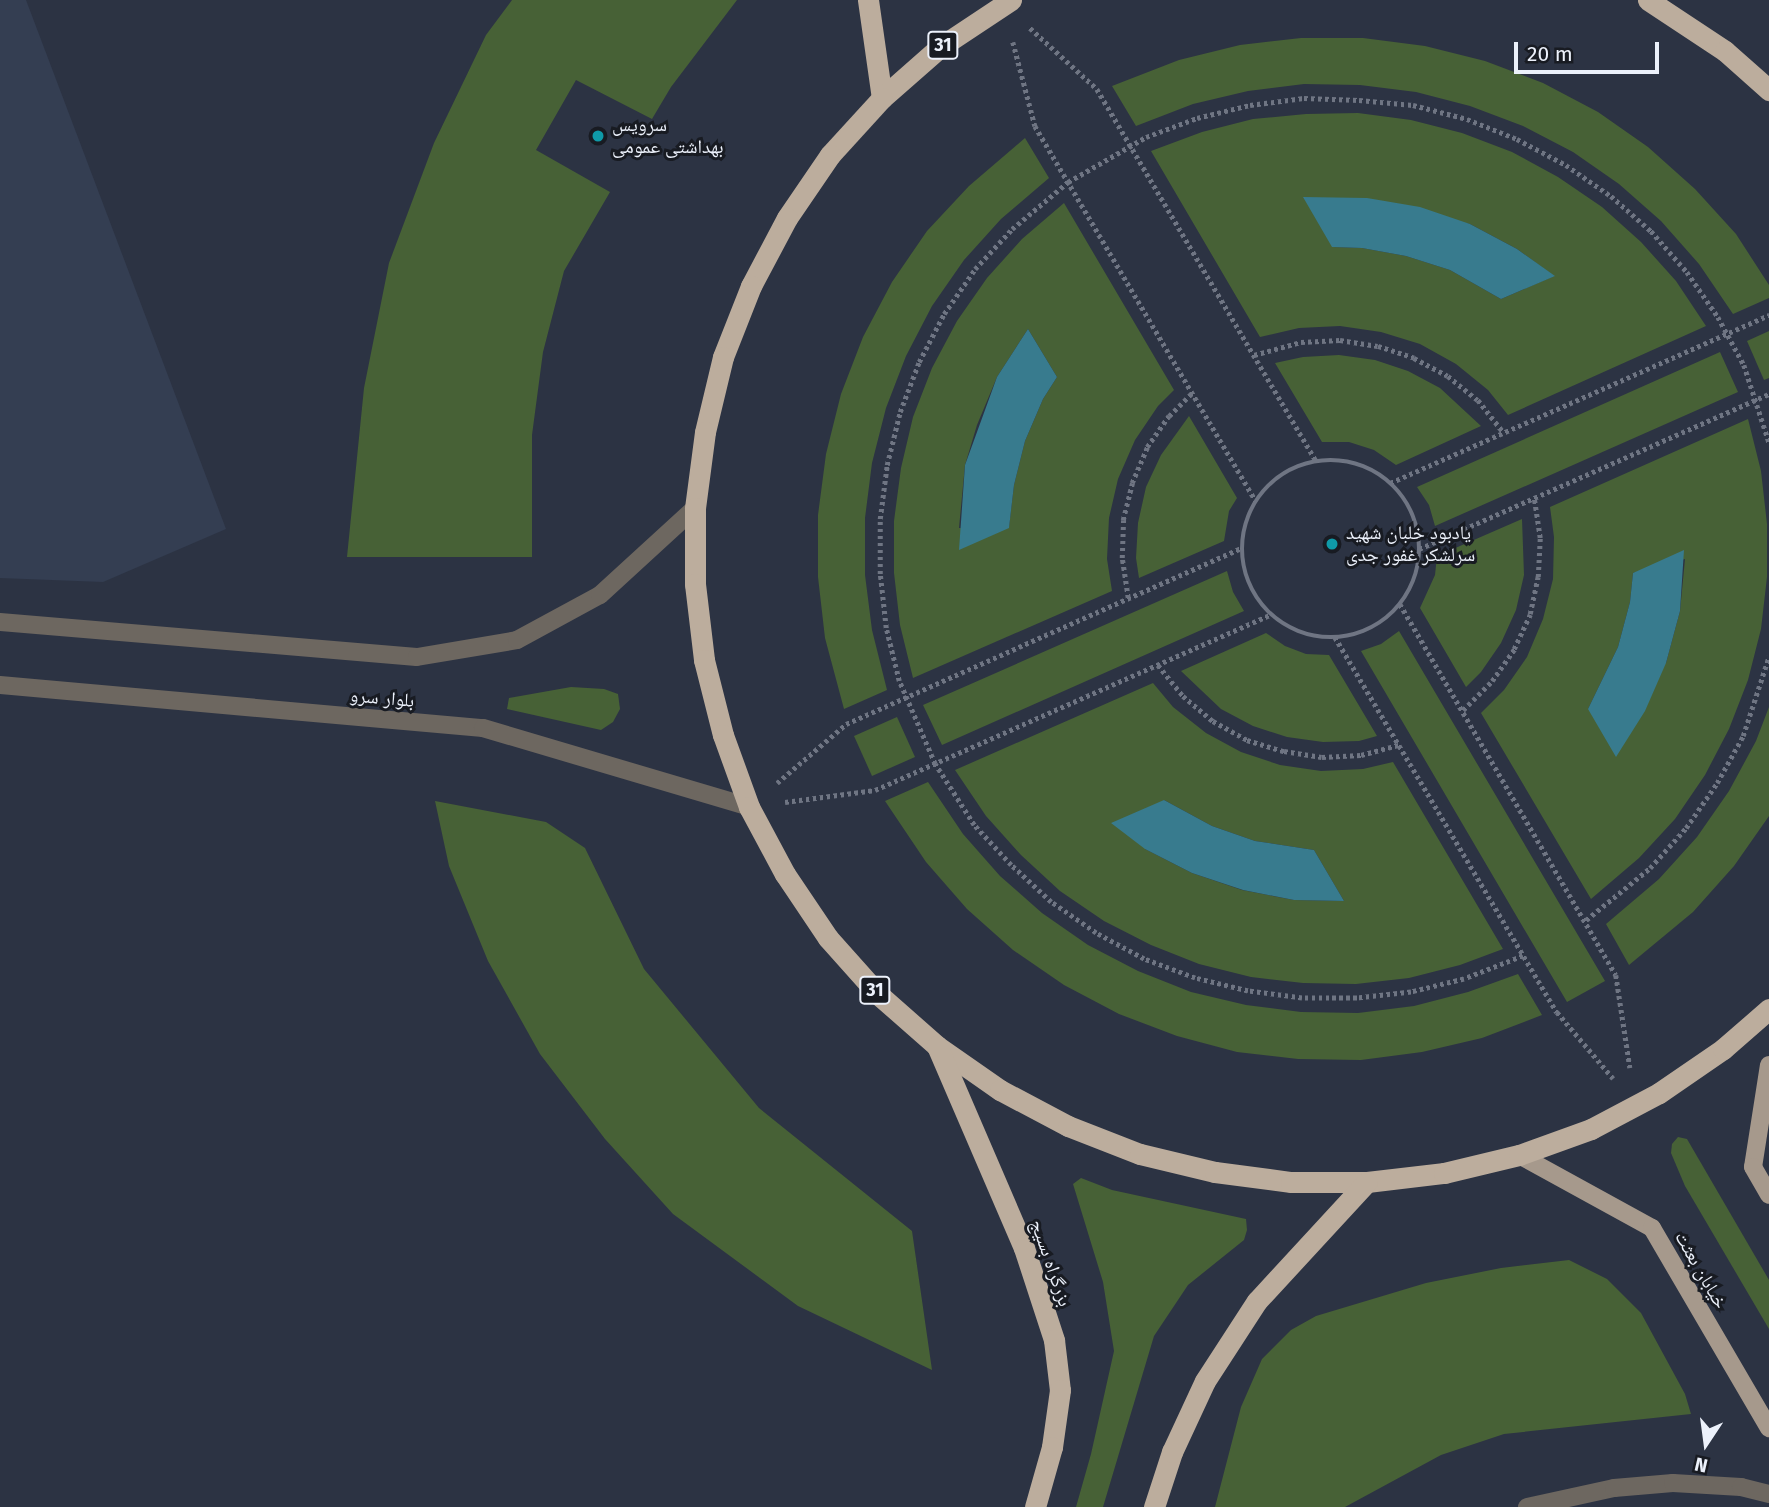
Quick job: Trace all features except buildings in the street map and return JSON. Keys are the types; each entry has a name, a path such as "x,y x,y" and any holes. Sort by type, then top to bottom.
{"highway":[{"path":"868,0 882,98"},
{"path":"1648,0 1725,51 1769,90"},
{"name":"31","path":"1007,2 940,47 882,98 830,155 787,218 751,286 717,382 705,432 695,508 695,584 704,660 723,735 749,807 785,874 828,938 879,995 937,1046 1012,1096 1068,1126 1140,1154 1214,1172 1291,1182 1367,1181 1444,1173 1519,1155 1591,1129 1636,1105 1723,1049 1769,1009"},
{"name":"بزرگراه بسیج","path":"937,1046 1024,1248 1054,1340 1060,1390 1052,1447 1035,1507"},
{"path":"1154,1507 1172,1452 1205,1381 1257,1301 1367,1181"}],"main road":[{"path":"1769,1065 1753,1167 1769,1195"},
{"name":"خیابان بعثت","path":"1519,1155 1652,1227 1769,1428"}],"street":[{"path":"0,622 417,657 517,640 600,595 695,508"},
{"name":"بلوار سرو","path":"0,685 483,728 749,807"},
{"path":"1527,1507 1614,1488 1673,1483 1741,1487 1769,1494"}],"path":[{"path":"1007,2 1097,89 1316,461"},
{"path":"1007,2 1035,126 1256,501"},
{"path":"1524,956 1464,979 1411,992 1357,998 1289,996 1248,991 1195,978 1144,959 1096,933 1051,902 1011,865 974,825 935,764 905,698 886,628 880,574 882,506 887,466 900,412 919,362 944,314 975,270 1012,229 1068,182 1130,145 1197,118 1250,105 1304,99 1413,106 1466,119 1517,139 1566,165 1611,195 1651,231 1687,272 1727,334 1756,400 1769,442"},
{"path":"1390,483 1769,315"},
{"path":"1254,355 1301,342 1340,340 1378,346 1414,358 1448,376 1478,400 1504,433"},
{"path":"1128,598 1122,558 1123,520 1132,483 1147,447 1169,416 1192,393"},
{"path":"1419,549 1769,394"},
{"path":"1340,460 1363,466 1390,483 1412,513 1419,549 1414,581 1400,604 1387,618 1367,630 1335,637 1299,631 1272,614 1249,585 1242,548 1248,517 1256,501 1274,479 1295,467 1316,461 1340,460"},
{"path":"1463,710 1492,681 1514,649 1530,614 1538,577 1540,538 1534,498"},
{"path":"749,807 846,724 1242,548"},
{"path":"1400,604 1616,975 1636,1105"},
{"path":"749,807 875,790 1272,614"},
{"path":"1335,637 1557,1012 1636,1105"},
{"path":"1586,920 1650,868 1686,828 1717,783 1742,736 1769,656"},
{"path":"1158,665 1193,705 1213,721 1247,740 1284,751 1322,757 1361,755 1399,745"}],"shaded area":[{"path":"0,0 26,0 226,529 103,582 0,578"}],"green space":[{"path":"512,0 737,0 671,87 652,119 576,80 536,150 610,192 564,271 543,352 532,435 532,557 347,557 364,388 389,263 434,143 486,35"},
{"path":"1301,38 1363,38 1425,46 1485,61 1543,83 1598,112 1648,147 1695,189 1736,234 1769,285 1769,298 1733,314 1699,264 1661,221 1619,184 1573,152 1523,126 1470,106 1416,92 1360,85 1304,84 1248,91 1193,104 1136,126 1112,86 1179,60 1240,45"},
{"path":"1358,113 1411,120 1462,133 1512,152 1558,177 1602,207 1641,242 1676,281 1706,326 1508,415 1488,390 1456,364 1420,344 1381,332 1340,326 1299,328 1260,337 1151,151 1202,132 1253,119","holes":["1304,197 1470,224 1517,249 1554,276 1501,299 1450,270 1406,256 1362,248 1333,247"]},
{"path":"1025,138 1049,178 1001,219 964,260 932,306 906,356 886,408 872,463 865,518 865,575 872,630 887,690 844,709 825,638 818,577 818,515 826,454 841,394 863,337 892,282 927,231 969,186"},
{"path":"1064,203 1174,390 1158,406 1135,440 1118,479 1109,518 1107,559 1112,591 913,678 900,625 894,573 894,521 901,468 913,417 932,368 957,321 987,278 1022,239","holes":["1028,329 1057,377 1043,399 1025,441 1014,485 1009,527 959,528 965,465 977,425 997,377"]},
{"path":"1769,331 1769,378 1764,380 1747,341"},
{"path":"1720,352 1738,392 1435,526 1429,505 1417,487"},
{"path":"1339,355 1375,360 1408,371 1440,388 1481,426 1396,465 1374,450 1349,442 1322,442 1275,363 1303,357"},
{"path":"1189,416 1237,498 1229,511 1224,541 1139,578 1136,558 1138,523 1146,487 1161,455"},
{"path":"1748,419 1761,471 1767,524 1767,577 1761,629 1748,680 1729,729 1705,775 1675,819 1639,858 1591,899 1481,713 1504,690 1527,657 1543,619 1553,579 1554,537 1550,507","holes":["1685,559 1680,611 1666,663 1588,709 1618,647 1630,602 1633,573"]},
{"path":"1522,519 1524,575 1516,610 1501,643 1481,672 1466,687 1420,608 1435,575 1437,556"},
{"path":"1227,571 1233,592 1244,611 942,745 923,705"},
{"path":"1399,631 1605,981 1567,1002 1361,651 1381,644"},
{"path":"1266,633 1285,646 1306,654 1329,655 1377,736 1359,741 1323,742 1287,737 1253,726 1221,709 1181,671"},
{"path":"1153,683 1173,707 1206,733 1241,752 1280,765 1321,771 1363,769 1393,762 1503,949 1460,965 1409,978 1356,984 1303,983 1251,977 1199,964 1151,945 1104,921 1060,891 1021,855 986,816 955,770","holes":["1164,800 1212,826 1255,841 1314,850 1344,901 1294,900 1242,890 1192,873 1145,849"]},
{"path":"571,687 604,689 618,694 620,709 613,722 601,730 507,709 509,698"},
{"path":"1769,707 1769,816 1734,866 1693,912 1629,965 1606,924 1659,879 1697,837 1729,791 1756,741"},
{"path":"897,717 915,757 872,776 854,736"},
{"path":"928,782 963,834 1000,876 1042,913 1088,945 1138,971 1191,992 1246,1005 1301,1012 1358,1013 1414,1006 1468,992 1518,974 1542,1015 1482,1038 1422,1052 1361,1060 1298,1059 1237,1052 1177,1036 1119,1014 1064,985 1013,950 967,909 926,862 885,801"},
{"path":"435,801 546,822 585,848 644,969 759,1108 912,1231 932,1370 798,1306 673,1214 605,1139 540,1054 488,961 449,866"},
{"path":"1678,1137 1687,1139 1769,1280 1769,1329 1685,1186 1671,1153 1672,1144"},
{"path":"1081,1178 1112,1190 1246,1219 1247,1230 1244,1240 1188,1285 1154,1336 1103,1507 1076,1507 1114,1351 1103,1282 1073,1184"},
{"path":"1569,1260 1607,1279 1641,1313 1685,1394 1691,1414 1504,1434 1441,1455 1345,1507 1215,1507 1241,1407 1262,1359 1291,1330 1316,1316 1426,1283 1501,1268"}],"water":[{"path":"1303,197 1367,198 1420,207 1470,224 1517,249 1555,276 1501,299 1450,270 1406,256 1362,248 1332,247"},
{"path":"1028,329 1057,377 1043,399 1025,441 1014,485 1009,528 959,550 965,465 997,377"},
{"path":"1684,550 1680,611 1666,663 1645,711 1616,757 1588,709 1618,647 1630,602 1633,573"},
{"path":"1164,800 1212,826 1255,841 1314,850 1344,901 1294,900 1243,890 1192,873 1145,849 1111,823"}],"place":[{"name":"سرویس بهداشتی عمومی","path":"598,136"},
{"name":"یادبود خلبان شهید سرلشکر غفور جدی","path":"1332,544"}]}
